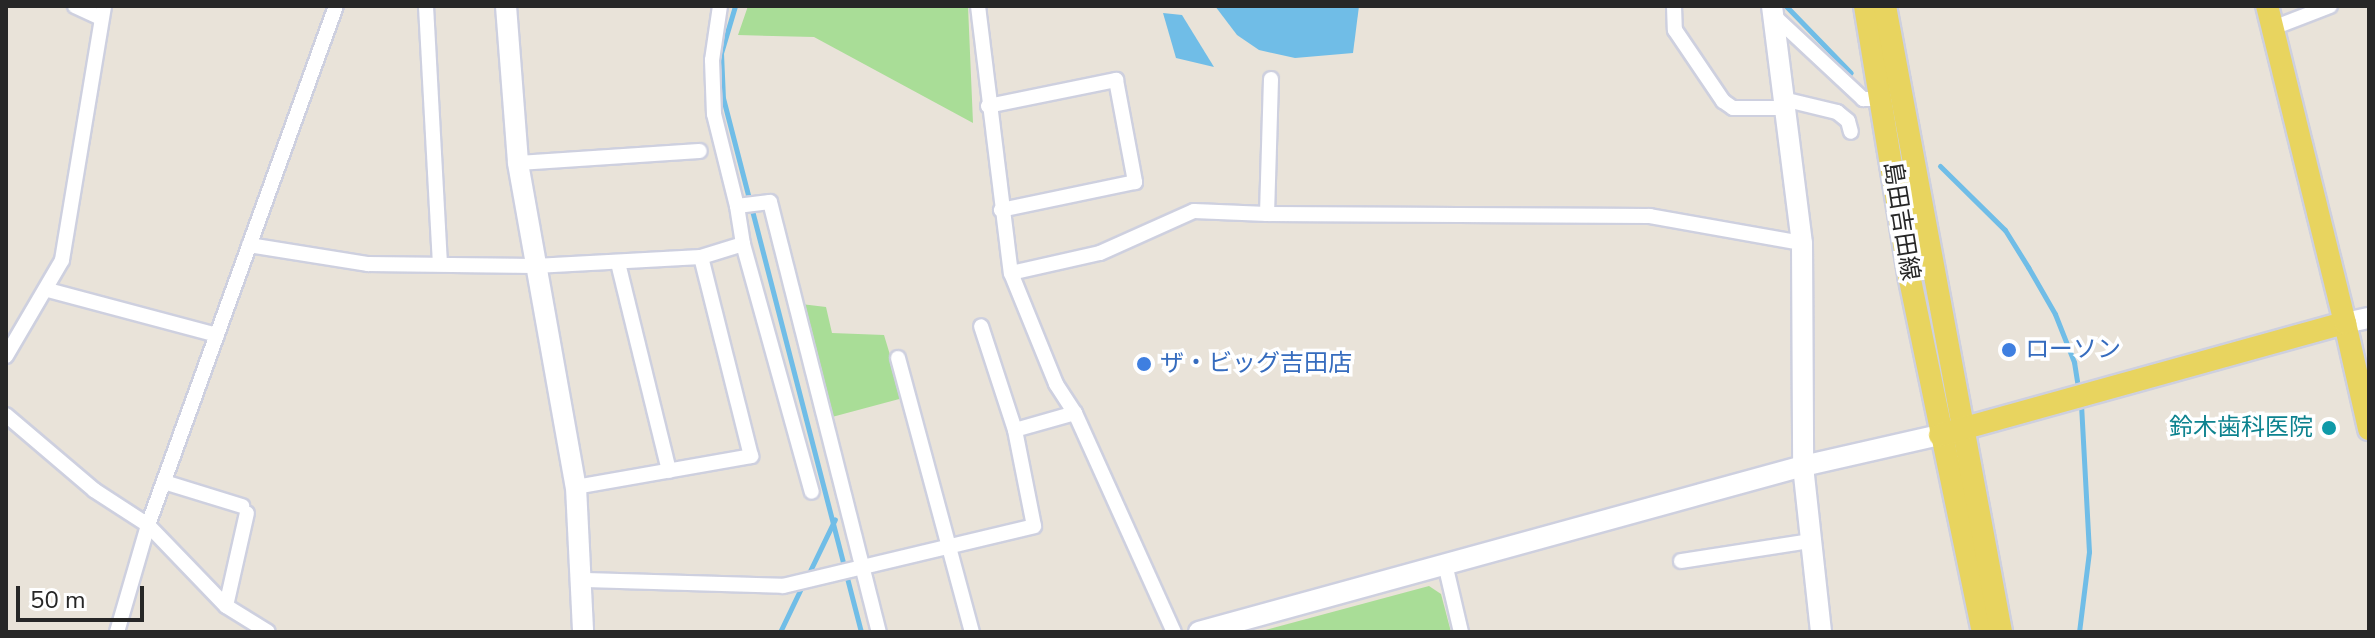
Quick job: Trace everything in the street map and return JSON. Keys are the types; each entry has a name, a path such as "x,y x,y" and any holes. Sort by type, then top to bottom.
{"main road":[{"name":"島田吉田線","path":"1865,6 1940,435 1983,632"},
{"name":"島田吉田線","path":"1885,6 2001,632"},
{"path":"2267,6 2369,429"},
{"path":"1940,435 2345,323"}],"street":[{"path":"6,356 48,290 62,260 102,12 75,6"},
{"path":"117,632 148,525 336,6"},
{"path":"426,6 440,264"},
{"path":"506,6 518,163 576,487 584,580 583,632"},
{"path":"720,6 712,60 714,114 738,206 743,244 812,492"},
{"path":"978,6 1011,273 1056,384 1075,413 1174,632"},
{"path":"1674,6 1675,30 1723,101 1733,108 1784,103 1837,112 1848,121 1851,132"},
{"path":"2273,28 2330,6"},
{"path":"1770,9 1802,243 1803,466 1819,630"},
{"path":"1770,9 1863,99 1881,99"},
{"path":"1267,214 1271,79"},
{"path":"988,106 1116,80 1135,182 1001,210"},
{"path":"518,163 700,151"},
{"path":"738,206 770,202 879,632"},
{"path":"1011,273 1100,253 1194,211 1650,216 1802,243"},
{"path":"249,245 368,264 535,266 701,257 743,244"},
{"path":"576,487 751,456 701,257"},
{"path":"618,263 669,471"},
{"path":"48,290 217,335"},
{"path":"2345,323 2369,318"},
{"path":"584,580 791,585 1034,526 1015,430 981,326"},
{"path":"898,358 972,632"},
{"path":"1015,430 1075,413"},
{"path":"6,415 94,490 148,525 226,606 268,632"},
{"path":"1199,632 1803,466 1940,435"},
{"path":"164,482 245,509 226,606"},
{"path":"1681,561 1810,541"},
{"path":"1445,564 1461,632"}],"green space":[{"path":"748,6 968,6 973,123 814,37 738,35"},
{"path":"801,304 826,307 832,333 884,335 903,398 832,417"},
{"path":"1429,586 1441,594 1451,632 1258,632"}],"water":[{"path":"1215,6 1359,6 1353,53 1295,58 1259,50 1237,35"},
{"path":"1163,13 1182,15 1214,67 1176,58"}],"waterway":[{"path":"735,6 721,53 723,98 861,632"},
{"path":"1786,6 1851,73"},
{"path":"1940,166 2005,230 2028,267 2055,314 2074,362 2079,392"},
{"path":"2079,632 2089,552 2081,402"},
{"path":"807,577 835,519"},
{"path":"780,632 802,586"}],"place":[{"name":"ローソン","path":"2009,350"},
{"name":"ザ・ビッグ吉田店","path":"1144,364"},
{"name":"鈴木歯科医院","path":"2329,428"}]}
